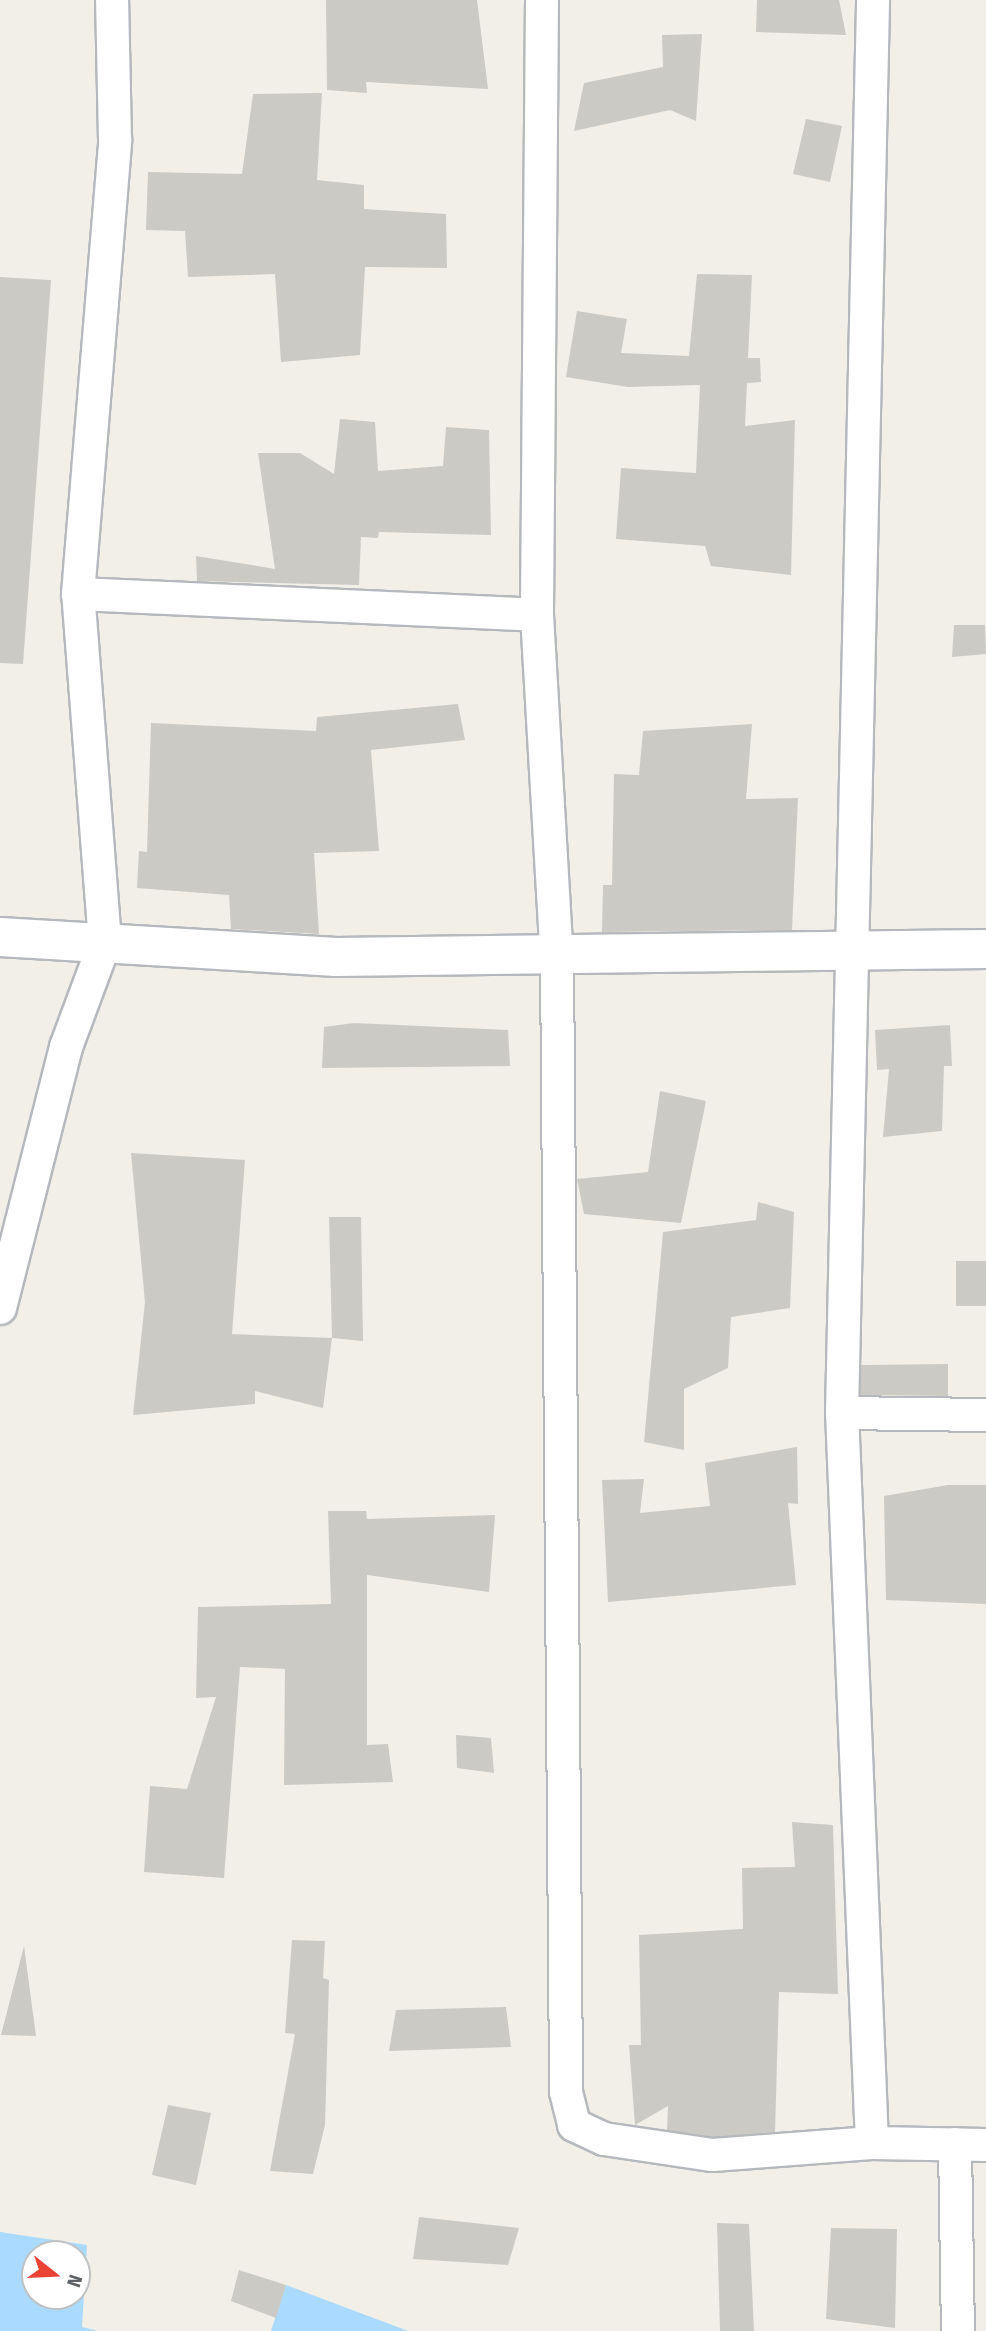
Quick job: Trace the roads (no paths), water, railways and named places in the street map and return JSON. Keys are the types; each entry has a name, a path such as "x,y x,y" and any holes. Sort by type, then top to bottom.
{"street":[{"path":"0,1308 66,1047 105,942 78,594 115,140 112,0"},
{"path":"542,0 537,615 557,958 566,2092 574,2125 604,2139 713,2155 872,2143 971,2145 958,2331"},
{"path":"872,2143 842,1413 873,0"},
{"path":"78,594 537,615"},
{"path":"0,937 336,957 557,958 986,949"},
{"path":"842,1413 986,1415"}],"water":[{"path":"0,2232 54,2240 21,2240 21,2310 83,2310 82,2327 98,2331 0,2331"},
{"path":"286,2285 408,2331 271,2331"}]}
